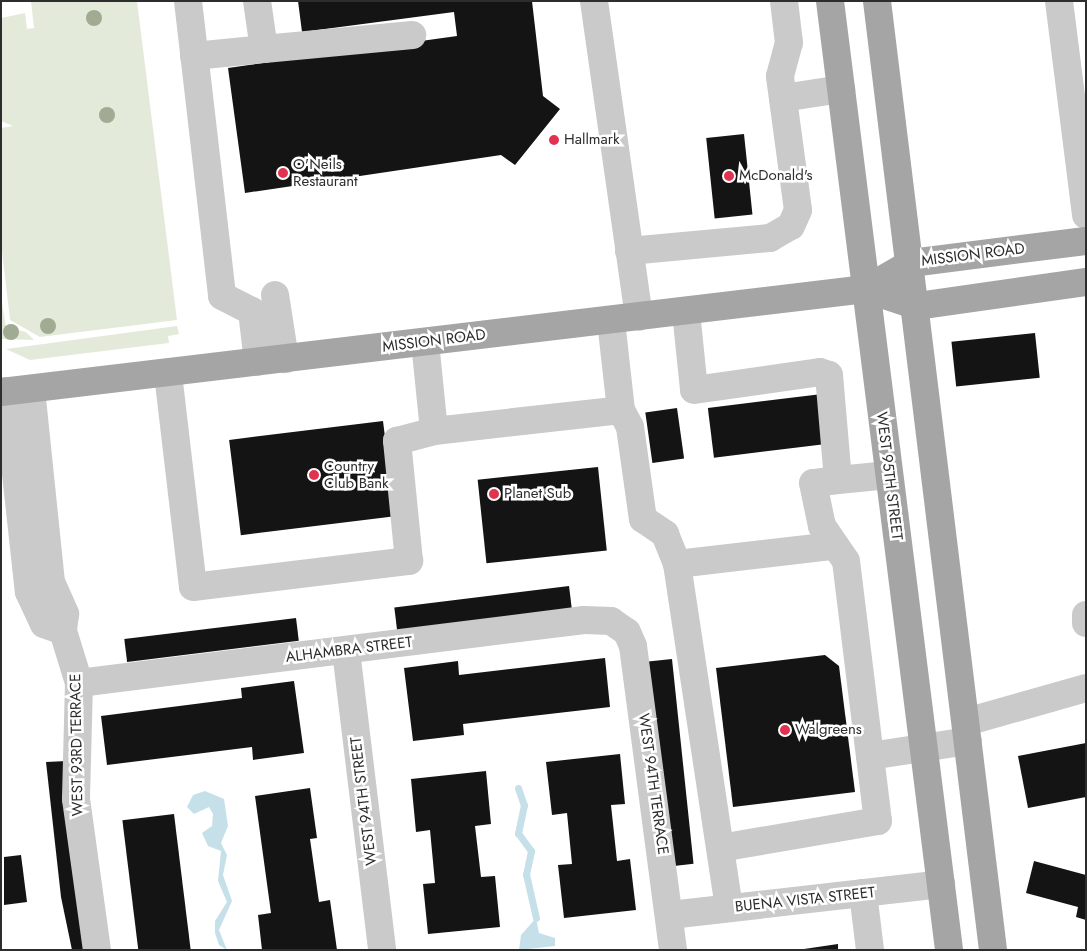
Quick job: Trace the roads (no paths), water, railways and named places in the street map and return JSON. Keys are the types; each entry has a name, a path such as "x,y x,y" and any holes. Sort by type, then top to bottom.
{"main road":[{"name":"WEST 95TH STREET","path":"830,1 949,950"},
{"path":"877,1 917,306 993,950"},
{"name":"MISSION ROAD","path":"13,391 639,318 866,289 911,263 1086,241"},
{"name":"MISSION ROAD","path":"866,289 917,306 1086,282"}],"street":[{"path":"188,1 222,296 252,311 258,362"},
{"path":"257,1 264,49"},
{"path":"594,1 639,318"},
{"path":"629,252 770,238 791,226 798,210 780,76 789,42 784,1"},
{"path":"1059,1 1083,175 1086,215"},
{"path":"194,56 412,35"},
{"path":"783,98 841,89"},
{"path":"275,295 285,359"},
{"path":"686,312 694,390 820,372 829,375 838,480"},
{"path":"611,321 621,410 630,427 643,519 665,534 677,564 729,908"},
{"path":"424,342 434,432"},
{"path":"168,374 193,587 409,561 397,441 434,432 621,410"},
{"name":"WEST 93RD TERRACE","path":"13,391 29,592 44,624 64,631 79,683 76,799 97,950"},
{"path":"720,848 878,821 846,561 833,546 822,526 813,483 889,475"},
{"path":"677,564 833,546"},
{"path":"1086,615 1086,623"},
{"name":"ALHAMBRA STREET","path":"79,683 584,620 618,624"},
{"name":"WEST 94TH TERRACE","path":"618,624 634,646 673,950"},
{"name":"WEST 94TH STREET","path":"346,651 382,950"},
{"path":"870,756 924,748 1086,688"},
{"name":"BUENA VISTA STREET","path":"670,915 941,884"},
{"path":"863,894 870,950"}],"water":[{"path":"205,791 224,799 228,826 221,843 227,855 223,875 232,901 219,930 227,950 219,945 215,933 215,921 227,902 218,881 221,851 208,846 202,833 212,826 213,814 209,807 194,814 187,807 193,795"},
{"path":"536,918 539,933 555,938 555,946 519,950 521,935"}],"waterway":[{"path":"518,788 524,805 518,833 531,851 526,874 536,918"}],"place":[{"name":"Hallmark","path":"554,140"},
{"name":"O'Neils Restaurant","path":"283,173"},
{"name":"McDonald's","path":"729,176"},
{"name":"Country Club Bank","path":"314,475"},
{"name":"Planet Sub","path":"494,494"},
{"name":"Walgreens","path":"785,730"}]}
